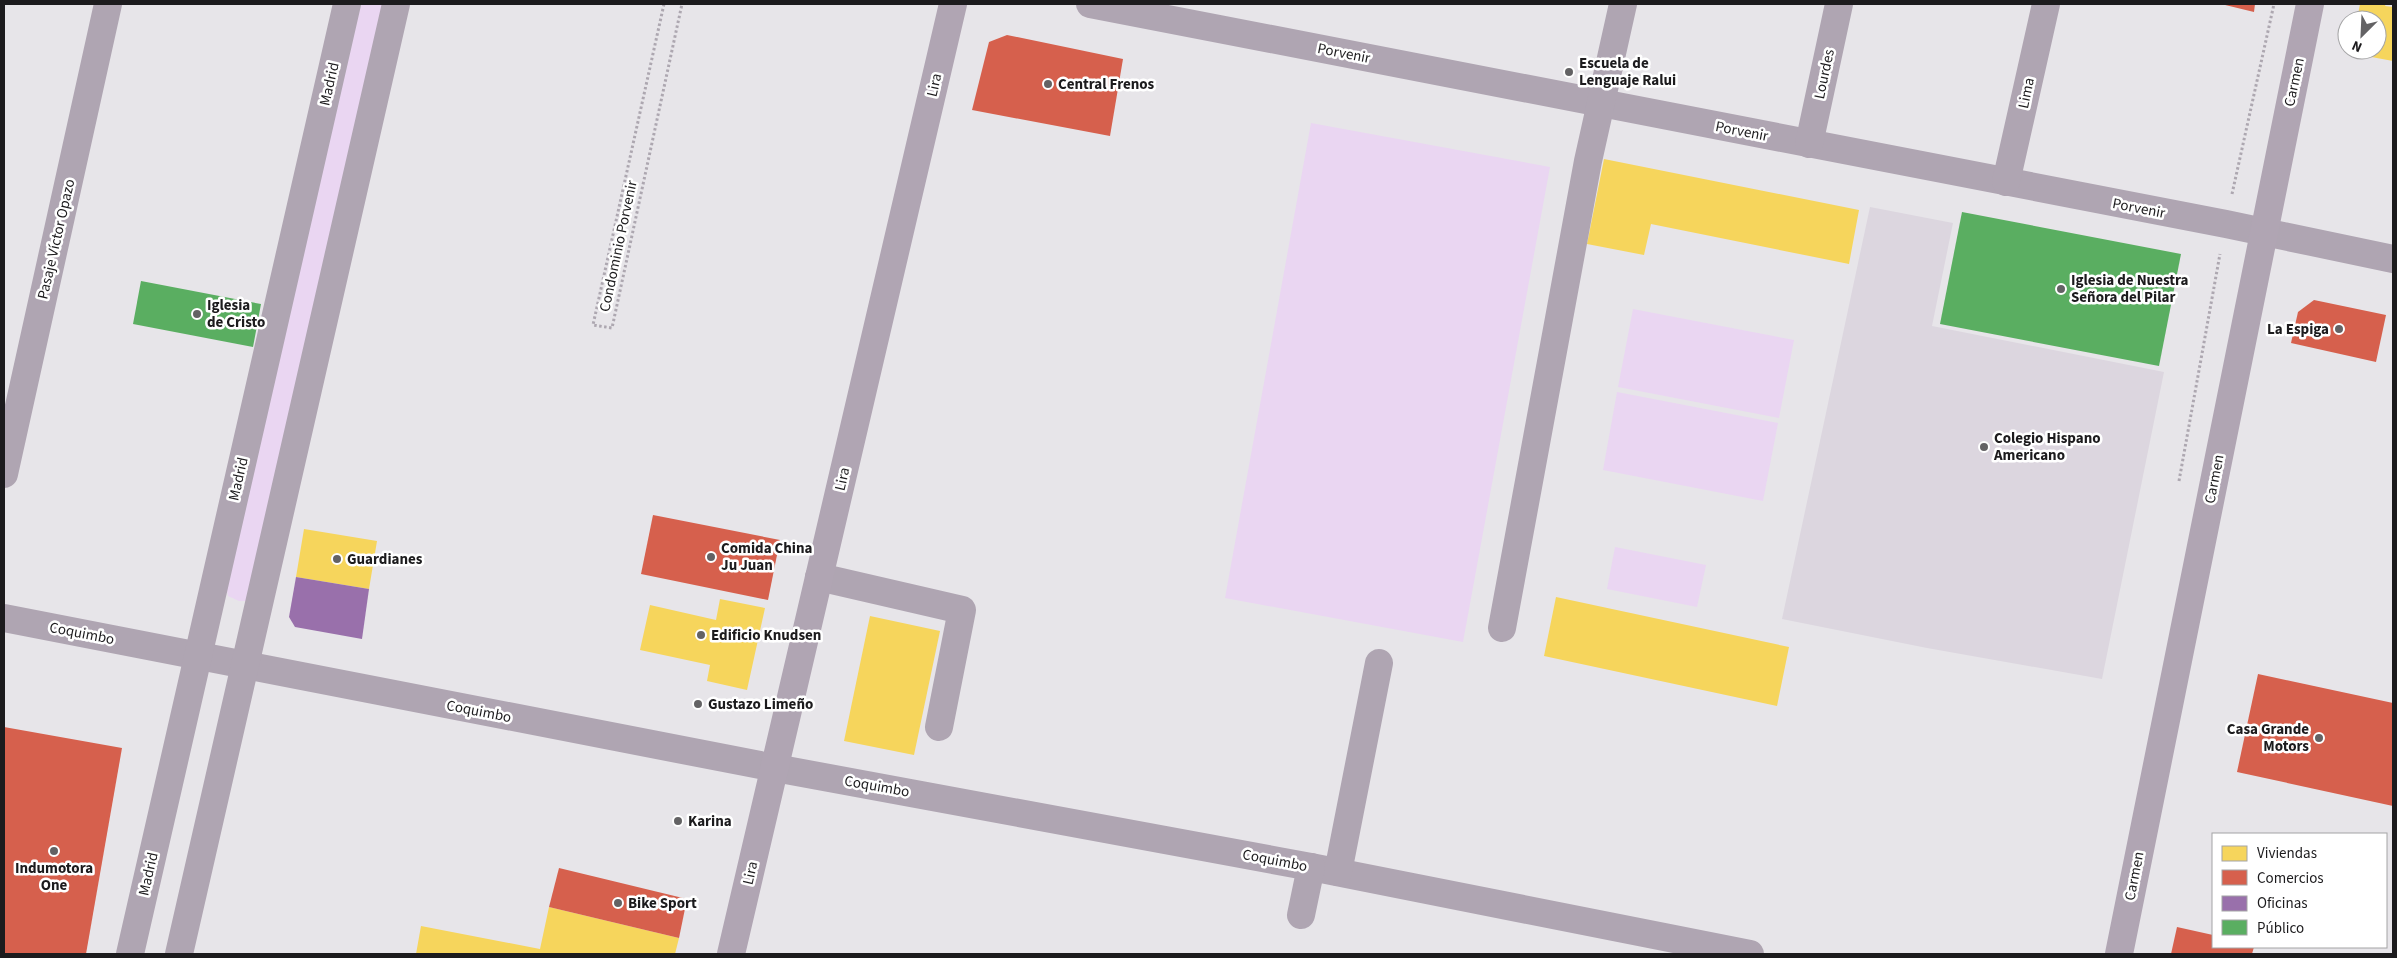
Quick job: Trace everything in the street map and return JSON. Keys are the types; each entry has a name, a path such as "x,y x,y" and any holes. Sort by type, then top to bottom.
{"main road":[{"name":"Lira","path":"731,954 953,4"},
{"name":"Carmen","path":"2119,954 2310,4"}],"street":[{"name":"Pasaje Víctor Opazo","path":"4,474 108,4"},
{"name":"Madrid","path":"130,954 347,4"},
{"path":"179,954 396,4"},
{"name":"Porvenir","path":"1090,4 2264,232 2393,259"},
{"path":"1502,628 1588,161 1624,4"},
{"name":"Lourdes","path":"1809,144 1839,4"},
{"name":"Lima","path":"2006,182 2046,4"},
{"path":"819,577 962,610 939,726"},
{"name":"Coquimbo","path":"4,618 775,768 1338,872 1750,954"},
{"path":"1338,872 1379,663"},
{"path":"1301,915 1311,867"}],"path":[{"name":"Condominio Porvenir","path":"664,4 593,325 612,328 682,4"}],"shaded area":[{"path":"361,4 388,4 246,601 239,601 228,596 226,586"},
{"path":"1311,123 1550,167 1463,642 1225,598"},
{"name":"Colegio Hispano Americano","path":"1870,207 1953,223 1932,326 2164,372 2102,679 1927,648 1782,619"},
{"path":"1633,309 1794,340 1779,418 1618,387"},
{"path":"1617,392 1778,423 1763,501 1603,470"},
{"path":"1615,547 1706,565 1697,607 1607,589"}],"building: Viviendas":[{"path":"2360,4 2386,4 2385,6 2393,7 2393,61 2387,60 2387,10 2359,10"},
{"path":"1604,159 1859,210 1849,264 1651,224 1644,255 1587,244"},
{"name":"Guardianes","path":"304,529 377,541 369,589 296,577"},
{"path":"1556,597 1789,647 1777,706 1544,656"},
{"name":"Edificio Knudsen","path":"720,599 765,608 747,690 707,681 710,665 640,650 650,605 716,620"},
{"path":"870,616 940,631 914,755 844,741"},
{"path":"549,907 679,938 675,954 416,954 421,926 540,949"}],"building: Comercios":[{"path":"2221,4 2255,4 2254,12"},
{"name":"Central Frenos","path":"1007,35 1123,59 1110,136 972,110 989,42"},
{"name":"La Espiga","path":"2314,300 2386,315 2376,362 2291,343 2298,312"},
{"name":"Comida China Ju Juan","path":"653,515 780,540 768,600 641,574"},
{"name":"Casa Grande Motors","path":"2258,674 2393,703 2393,806 2237,772"},
{"name":"Indumotora One","path":"4,727 122,748 86,954 4,954"},
{"name":"Bike Sport","path":"559,868 687,899 679,938 549,907"},
{"path":"2177,927 2212,935 2212,948 2254,948 2252,954 2171,954"}],"building: Oficinas":[{"path":"296,577 369,589 362,639 295,627 289,617"}],"building: Público":[{"name":"Iglesia de Nuestra Señora del Pilar","path":"1962,212 2181,254 2159,366 1940,324"},
{"name":"Iglesia de Cristo","path":"141,281 261,304 253,347 133,324"}],"place":[{"name":"Escuela de Lenguaje Ralui","path":"1569,72"},
{"name":"Central Frenos","path":"1048,84"},
{"name":"Iglesia de Nuestra Señora del Pilar","path":"2061,289"},
{"name":"Iglesia de Cristo","path":"197,314"},
{"name":"La Espiga","path":"2339,329"},
{"name":"Colegio Hispano Americano","path":"1984,447"},
{"name":"Comida China Ju Juan","path":"711,557"},
{"name":"Guardianes","path":"337,559"},
{"name":"Edificio Knudsen","path":"701,635"},
{"name":"Gustazo Limeño","path":"698,704"},
{"name":"Casa Grande Motors","path":"2319,738"},
{"name":"Karina","path":"678,821"},
{"name":"Indumotora One","path":"54,851"},
{"name":"Bike Sport","path":"618,903"}]}
